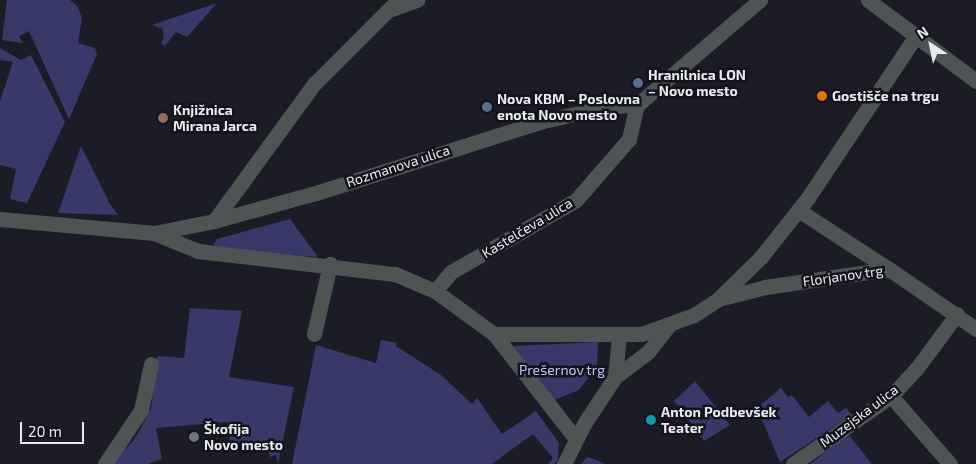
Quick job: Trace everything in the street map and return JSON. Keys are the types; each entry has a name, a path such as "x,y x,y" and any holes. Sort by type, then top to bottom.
{"street":[{"path":"214,220 314,84 395,4 417,0"},
{"path":"637,104 760,0"},
{"path":"868,0 915,38 976,81"},
{"path":"494,334 619,336 641,334 694,315 717,300 761,257 798,210 915,38"},
{"name":"Rozmanova ulica","path":"0,219 154,233 214,220 316,193 543,121 610,106 637,104"},
{"name":"Kastelčeva ulica","path":"435,291 451,272 576,200 629,139 637,104"},
{"path":"798,210 889,269"},
{"path":"154,233 198,251 330,264 395,274 435,291 494,334 576,439"},
{"path":"314,334 330,264"},
{"name":"Florjanov trg","path":"717,300 765,287 889,269 976,329"},
{"name":"Muzejska ulica","path":"793,464 891,396 917,368 956,314"},
{"path":"564,464 576,439 615,377 648,352 670,324"},
{"path":"615,377 619,336"},
{"path":"105,464 141,410 151,364"},
{"path":"891,396 950,464"}],"green space":[{"path":"7,0 70,0 78,7 82,18 78,43 95,48 97,54 69,119 29,31 19,36 23,43 2,40"},
{"path":"217,3 187,37 176,32 165,46 161,43 164,38 162,28 152,25"},
{"path":"0,48 21,60 31,55 65,122 27,203 10,199 16,169 0,165 0,101 13,62 0,60"},
{"path":"81,146 110,204 118,215 58,213"},
{"path":"290,219 318,257 219,250 213,244 217,239"},
{"path":"190,308 242,311 229,377 294,387 278,464 276,455 270,457 267,445 231,447 227,422 156,428 162,459 148,464 111,464 134,440 151,409 157,356 184,358"},
{"path":"381,340 397,343 396,346 441,375 472,404 477,398 502,434 536,411 559,443 558,459 555,464 548,464 553,458 533,434 492,464 292,464 316,345 376,363"},
{"name":"Prešernov trg","path":"598,342 597,366 579,390 554,400 513,346"},
{"path":"695,381 730,425 704,441 674,401"},
{"path":"781,388 788,397 792,395 809,417 828,401 838,413 846,408 852,415 780,462 757,408"},
{"path":"848,434 872,464 810,464 814,461"},
{"path":"587,457 594,459 605,464 581,464"}],"place":[{"name":"Hranilnica LON – Novo mesto","path":"638,83"},
{"name":"Gostišče na trgu","path":"822,96"},
{"name":"Nova KBM – Poslovna enota Novo mesto","path":"487,107"},
{"name":"Knjižnica Mirana Jarca","path":"163,118"},
{"name":"Anton Podbevšek Teater","path":"651,420"},
{"name":"Škofija Novo mesto","path":"194,437"}]}
